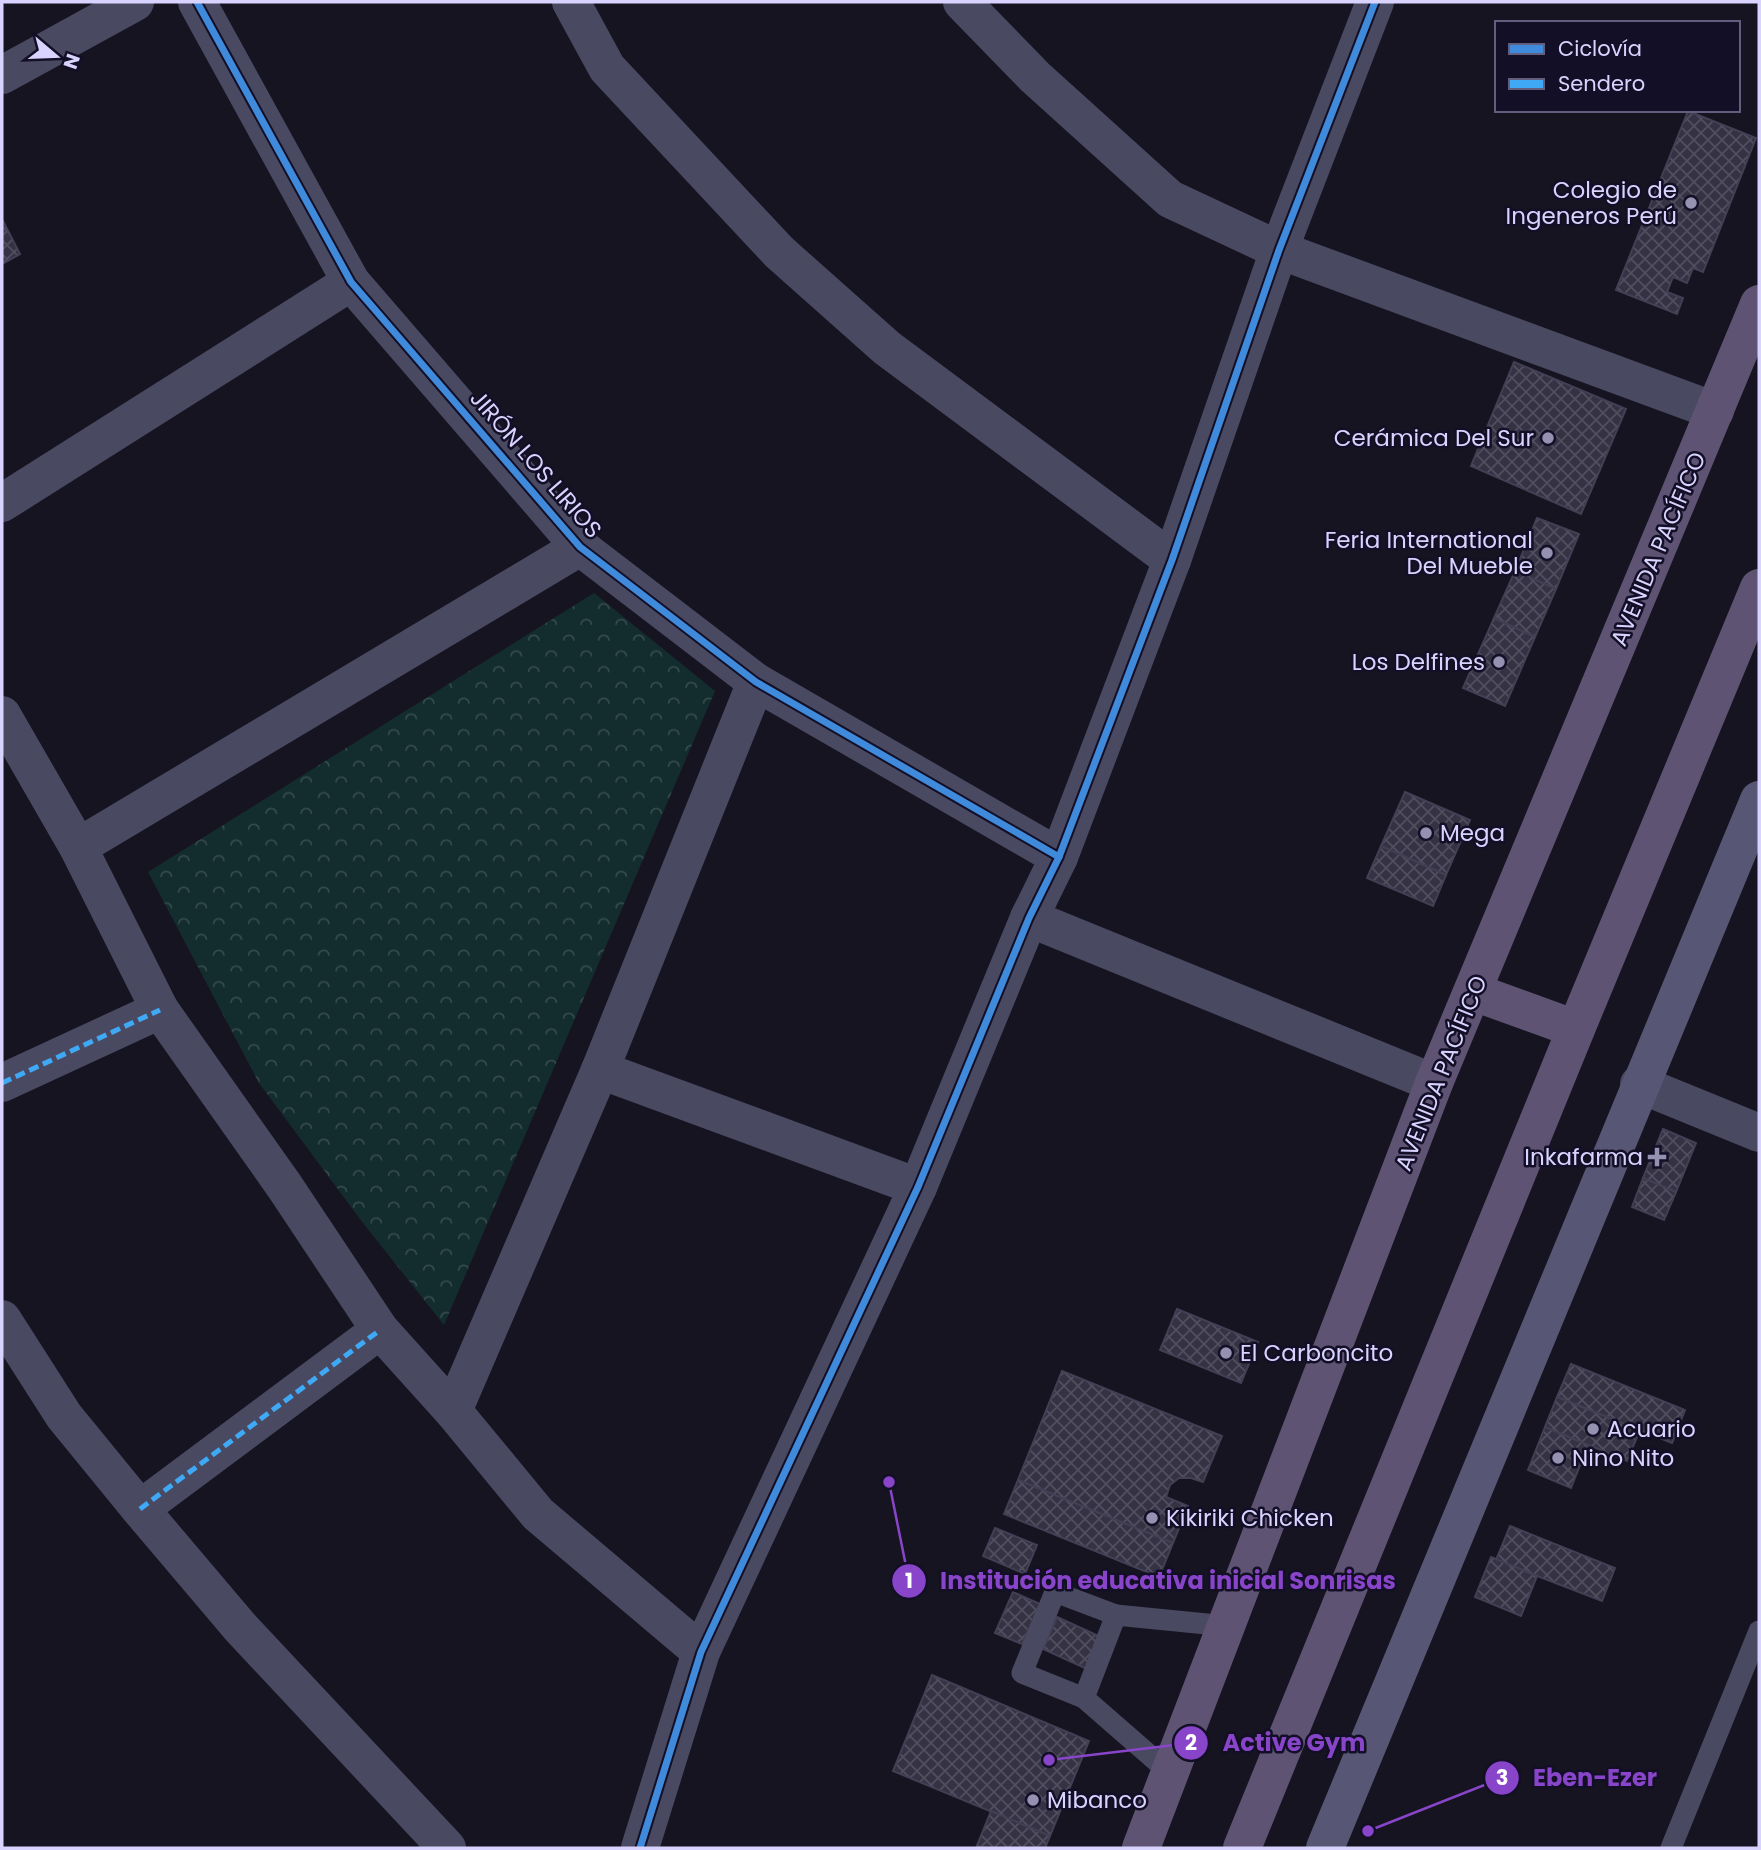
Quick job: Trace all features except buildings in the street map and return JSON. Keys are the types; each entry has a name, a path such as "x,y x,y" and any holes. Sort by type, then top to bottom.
{"main road":[{"name":"AVENIDA PACÍFICO","path":"1141,1848 1434,1083 1759,304"},
{"path":"1242,1848 1759,588"},
{"path":"1474,992 1576,1029"}],"street":[{"path":"2,75 135,2"},
{"name":"JIRÓN LOS LIRIOS","path":"197,2 351,282 580,547 756,682 1059,857"},
{"path":"571,2 607,68 779,252 887,348 1172,560"},
{"path":"962,2 1035,77 1170,199 1279,250 1715,411"},
{"path":"640,1848 701,1652 918,1187 1029,918 1059,857 1172,560 1279,250 1375,2"},
{"path":"2,503 351,282"},
{"path":"78,847 580,547"},
{"path":"453,1411 600,1070 756,682"},
{"path":"2,715 78,847 160,1010 285,1186 380,1330 453,1411 538,1514 701,1652"},
{"path":"1325,1848 1639,1084 1759,800"},
{"path":"1029,918 1434,1083"},
{"path":"2,1083 160,1010"},
{"path":"600,1070 918,1187"},
{"path":"1639,1084 1759,1133"},
{"path":"2,1319 64,1416 240,1628 447,1848"},
{"path":"140,1509 380,1330"}],"lane":[{"path":"1170,1773 1084,1698 1022,1673 1055,1591 1116,1615 1227,1626"},
{"path":"1084,1698 1116,1615"},
{"path":"1671,1848 1759,1631"}],"green space":[{"path":"594,593 715,691 444,1325 363,1223 259,1083 148,872"}],"marked path":[{"path":"2,1083 160,1010"},
{"path":"140,1509 380,1330"}],"cycle path":[{"path":"197,2 351,282 580,547 756,682 1059,857"},
{"path":"640,1848 701,1652 918,1187 1029,918 1059,857 1172,560 1279,250 1375,2"}],"place":[{"name":"Colegio de Ingeneros Perú","path":"1691,203"},
{"name":"Cerámica Del Sur","path":"1548,438"},
{"name":"Feria International Del Mueble","path":"1547,553"},
{"name":"Los Delfines","path":"1499,662"},
{"name":"Mega","path":"1426,833"},
{"name":"Inkafarma","path":"1657,1157"},
{"name":"El Carboncito","path":"1226,1353"},
{"name":"Acuario","path":"1593,1429"},
{"name":"Nino Nito","path":"1558,1458"},
{"name":"Institución educativa inicial Sonrisas","path":"889,1482"},
{"name":"Kikiriki Chicken","path":"1152,1518"},
{"name":"Active Gym","path":"1049,1760"},
{"name":"Mibanco","path":"1033,1800"},
{"name":"Eben-Ezer","path":"1368,1831"}]}
